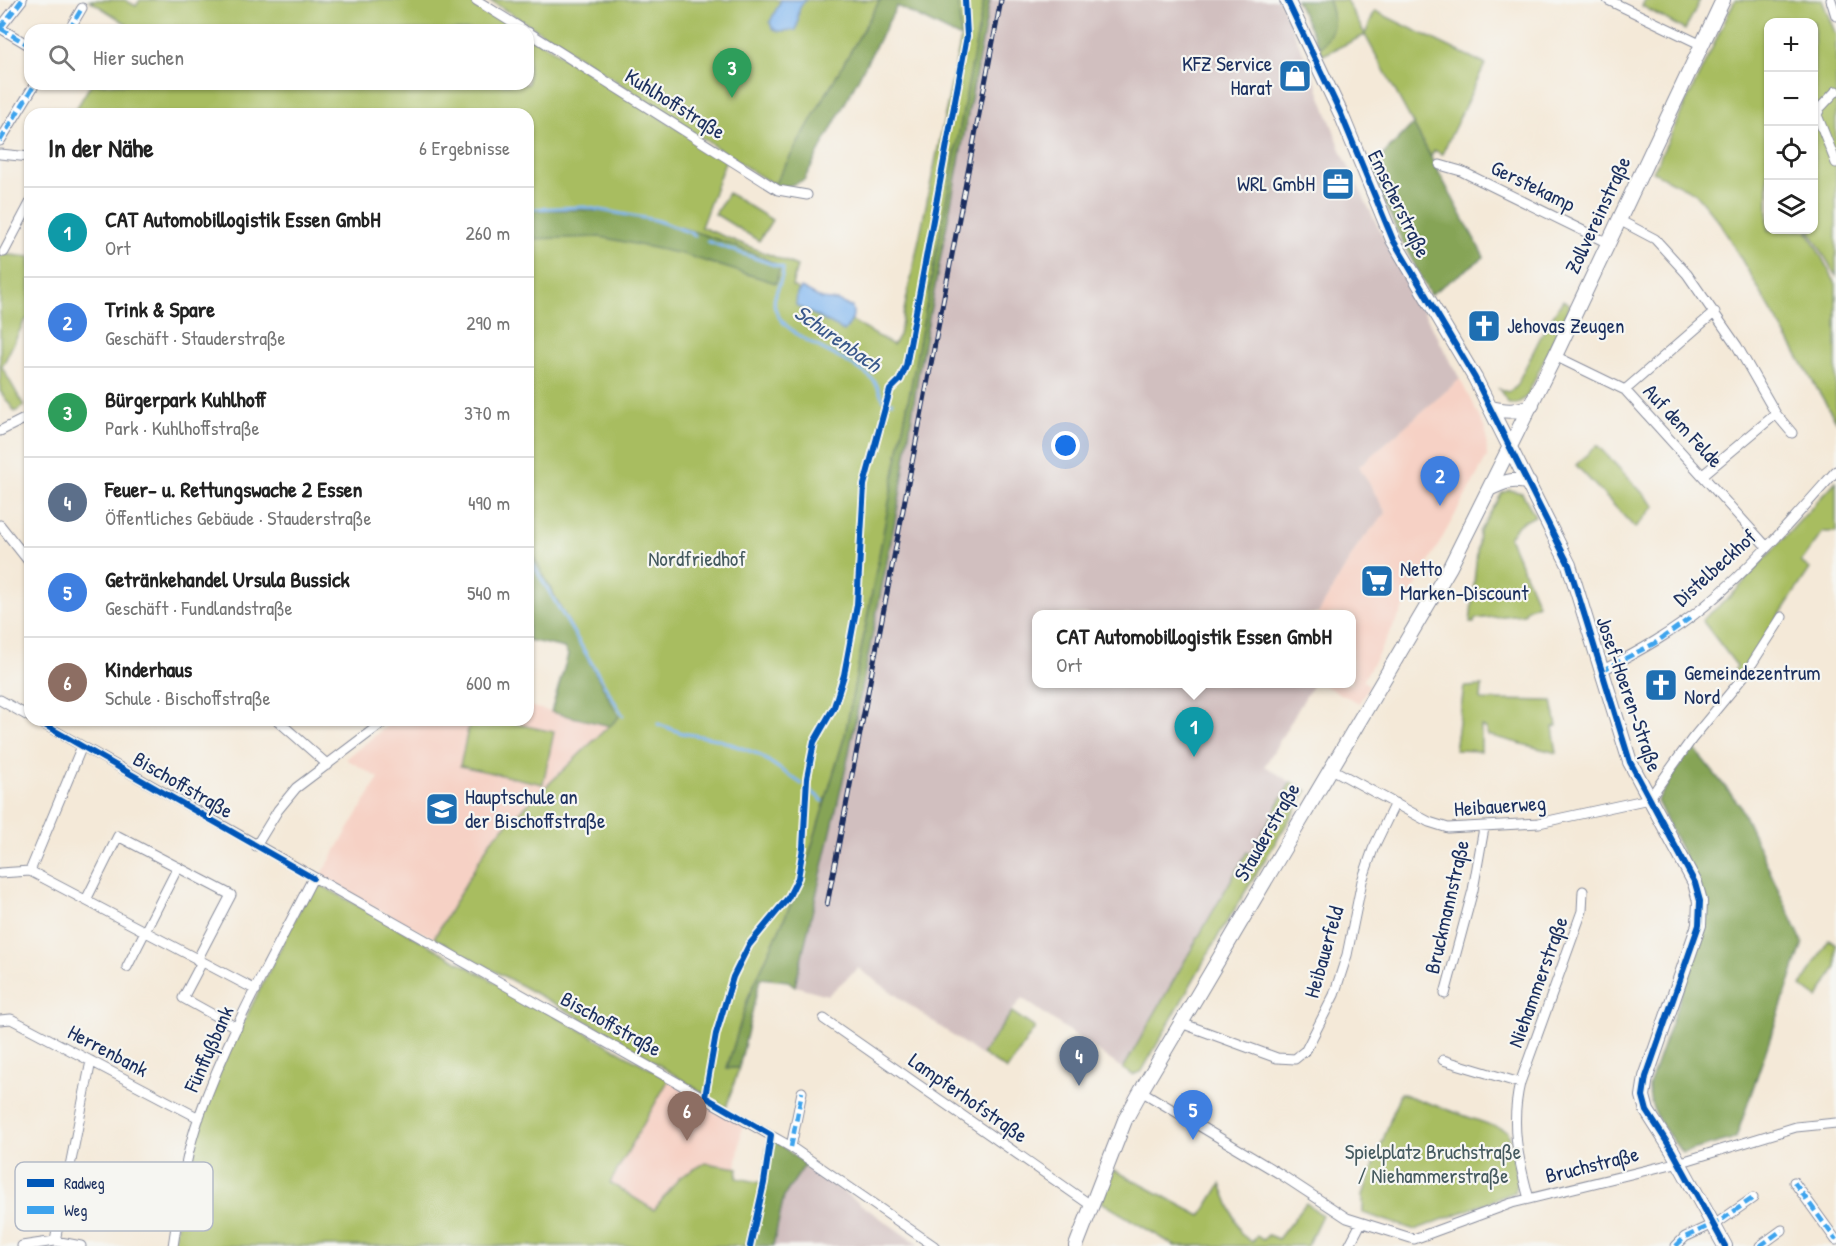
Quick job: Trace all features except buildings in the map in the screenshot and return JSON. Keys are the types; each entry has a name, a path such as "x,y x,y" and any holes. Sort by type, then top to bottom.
{"main road":[{"name":"Emscherstraße","path":"1287,0 1341,114 1385,224 1460,349 1511,447"},
{"name":"Zollvereinstraße","path":"1511,447 1723,0"},
{"path":"1491,408 1504,412 1518,411 1532,405"},
{"name":"Josef-Hoeren-Straße","path":"1511,447 1569,565 1630,762 1695,883 1700,901 1699,925 1694,946 1643,1089 1647,1111 1679,1162 1711,1225 1725,1246"},
{"name":"Stauderstraße","path":"1076,1246 1125,1120 1141,1090 1450,567 1511,447"},
{"path":"1490,489 1506,481 1518,480 1528,483"}],"street":[{"path":"22,0 0,28 24,42"},
{"name":"Kuhlhoffstraße","path":"476,0 515,24"},
{"path":"1608,0 1702,45"},
{"path":"1629,10 1633,0"},
{"path":"1831,0 1836,16"},
{"path":"73,24 82,8"},
{"name":"Kuhlhoffstraße","path":"534,36 778,190 807,195"},
{"path":"0,141 31,90"},
{"path":"1836,91 1820,108 1817,115 1836,163"},
{"path":"0,154 24,156"},
{"name":"Gerstekamp","path":"1440,165 1461,171 1608,243"},
{"path":"4,252 24,214"},
{"path":"1619,220 1664,247 1715,312 1776,414 1792,433"},
{"path":"1625,390 1715,312"},
{"name":"Auf dem Felde","path":"1555,356 1625,390 1704,474 1766,546"},
{"path":"1704,474 1776,414"},
{"path":"0,431 24,419"},
{"name":"Distelbeckhof","path":"1601,671 1655,643 1693,616 1766,546 1836,471"},
{"path":"0,525 24,555"},
{"path":"1649,799 1692,739 1744,676 1782,617"},
{"path":"0,700 24,714"},
{"name":"Bischoffstraße","path":"47,726 792,1147 934,1246"},
{"path":"284,726 328,765"},
{"path":"256,846 288,797 378,726"},
{"path":"30,871 82,746"},
{"name":"Heibauerweg","path":"1330,768 1439,826 1484,828 1539,823 1649,799"},
{"name":"Heibauerfeld","path":"1181,1023 1277,1058 1295,1059 1306,1050 1337,986 1347,955 1362,881 1373,849 1395,803"},
{"name":"Bruckmannstraße","path":"1445,994 1473,890 1484,828"},
{"path":"86,900 118,836 231,895 183,998 237,1028"},
{"path":"127,967 178,867"},
{"path":"0,873 30,871 256,990"},
{"name":"Fünffußbank","path":"188,1162 199,1118 237,1028 313,878"},
{"name":"Niehammerstraße","path":"1528,1199 1514,1133 1520,1083 1582,911 1583,891"},
{"name":"Herrenbank","path":"0,1020 11,1019 199,1118"},
{"name":"Lampferhofstraße","path":"824,1019 1092,1206"},
{"path":"1443,1060 1520,1083"},
{"path":"71,1162 91,1061"},
{"name":"Bruchstraße","path":"1141,1090 1280,1174 1330,1209 1361,1223 1414,1239 1528,1199 1679,1162 1796,1127 1836,1123"},
{"path":"792,1147 802,1092"},
{"path":"1794,1182 1835,1243"},
{"path":"1676,1246 1685,1237 1711,1225 1753,1198"},
{"path":"1349,1246 1361,1223"},
{"path":"1760,1246 1782,1230"},
{"path":"55,1241 57,1231"},
{"name":"Fünffußbank","path":"173,1246 176,1231"},
{"path":"22,1246 55,1241 81,1246"}],"shaded area":[{"path":"990,0 1279,0 1313,75 1343,155 1384,239 1460,379 1359,466 1386,513 1359,543 1320,610 1032,610 1032,688 1311,688 1265,766 1291,782 1250,855 1247,853 1123,1069 1022,998 980,1055 858,968 828,995 795,986 847,763 899,501 919,370"},
{"path":"1460,379 1486,431 1487,457 1363,681 1369,685 1359,703 1329,688 1356,688 1356,610 1320,610 1359,543 1386,513 1359,466"},
{"name":"Hauptschule an der Bischoffstraße","path":"534,707 610,726 491,840 434,938 319,879 379,778 346,759 387,726 534,726"},
{"path":"669,1079 743,1120 736,1168 705,1163 680,1177 654,1211 609,1183"},
{"path":"805,1165 920,1246 773,1246 784,1196"}],"green space":[{"path":"89,0 125,0 136,6 140,0 473,0 512,24 127,24"},
{"path":"489,0 880,0 774,185 534,28 534,24 527,24"},
{"path":"880,0 958,0 961,38 897,6 804,180 781,189 774,185"},
{"name":"Nordfriedhof","path":"958,0 984,0 845,735 801,882 748,998 727,1068 739,1068 726,1108 617,1038 434,938 491,840 618,717 534,557 534,108 77,108 87,90 534,90 534,38 726,159 701,227 797,266 792,286 893,345 899,335 961,38"},
{"path":"984,0 990,0 919,370 899,501 847,763 795,986 788,981 760,978 739,1068 727,1068 748,998 801,882 845,735"},
{"path":"1296,0 1328,0 1333,26 1320,48"},
{"path":"1328,0 1346,0 1365,34 1375,11 1485,64 1442,154 1434,150 1431,157 1365,35 1323,55 1320,48 1332,26 1332,13"},
{"path":"1645,0 1700,0 1685,30 1642,6"},
{"path":"1735,0 1822,0 1836,35 1836,276 1811,234 1818,234 1818,18 1764,18 1764,234 1809,234 1836,284 1836,421 1720,223 1695,193 1653,172"},
{"path":"1413,124 1484,257 1430,295 1396,229 1368,161 1383,155"},
{"path":"728,193 772,220 759,241 715,214"},
{"path":"534,210 597,211 665,223 741,248 780,267 776,283 682,254 601,237 534,239"},
{"path":"0,254 24,256 24,322 2,367 24,406 15,412 0,391"},
{"path":"1563,300 1570,305 1527,396 1517,404 1509,404 1499,389 1508,392 1515,388 1545,328"},
{"path":"1597,445 1655,506 1635,528 1576,465"},
{"path":"1836,481 1836,532 1823,532 1801,562 1810,569 1736,681 1730,678 1737,666 1702,620 1731,596"},
{"path":"1509,490 1522,493 1535,516 1519,524 1509,537 1538,604 1527,609 1524,614 1475,619 1474,623 1470,623 1479,532 1502,493"},
{"path":"534,557 619,717 610,726 551,712 568,655 564,648 534,641"},
{"path":"1482,686 1481,700 1552,701 1557,726 1553,727 1557,753 1487,735 1486,729 1481,726 1481,751 1455,750 1464,687"},
{"path":"469,726 526,726 554,732 543,784 460,766"},
{"path":"1692,746 1739,804 1803,943 1736,1138 1682,1153 1655,1113 1649,1095 1649,1085 1706,925 1705,899 1657,801"},
{"path":"1291,782 1307,791 1220,933 1142,1071 1133,1075 1123,1069 1247,852 1250,854"},
{"path":"314,881 669,1079 610,1183 654,1210 680,1177 705,1163 738,1168 737,1178 763,1183 746,1246 173,1246 176,1231 213,1231 213,1162 189,1162 218,1073"},
{"path":"1829,939 1836,944 1836,967 1818,998 1801,986"},
{"path":"1012,1012 1035,1028 1007,1070 982,1054"},
{"name":"Spielplatz Bruchstraße / Niehammerstraße","path":"1400,1093 1508,1131 1518,1181 1515,1192 1415,1230 1363,1213 1363,1195"},
{"path":"769,1135 805,1165 784,1196 773,1246 746,1246 763,1183"},
{"path":"1114,1170 1201,1216 1221,1184 1241,1234 1252,1242 1257,1236 1263,1240 1268,1235 1278,1239 1306,1203 1322,1215 1307,1246 1175,1246 1101,1202"}],"water":[{"path":"781,0 806,0 799,10 796,30 778,31 772,28 770,22"},
{"path":"801,288 822,299 837,301 852,307 852,320 844,331 796,305 797,293"}],"waterway":[{"path":"534,209 584,207 655,220 695,236"},
{"name":"Schurenbach","path":"707,241 783,268 774,303 780,318 802,337 860,369 875,382 884,400 892,402"},
{"path":"534,566 623,716"},
{"path":"658,724 682,733 717,739 758,754 802,784"},
{"path":"810,790 823,801"}],"railway":[{"path":"827,905 1001,0"}],"marked path":[{"path":"0,28 22,0"},
{"path":"73,24 82,8"},
{"path":"0,28 24,42"},
{"path":"0,141 31,90"},
{"path":"1601,671 1655,643 1693,616"},
{"path":"791,1147 802,1092"},
{"path":"1794,1182 1836,1240"},
{"path":"1676,1246 1685,1237 1720,1221 1753,1198"},
{"path":"1760,1246 1782,1230"}],"cycle path":[{"path":"750,1246 764,1183 771,1135 705,1097 716,1034 733,977 749,945 788,898 798,878 803,848 807,778 814,742 834,707 844,675 857,605 864,485 890,390 900,380 906,366 967,36 965,0"},
{"path":"1287,0 1341,114 1393,240 1475,378 1569,565 1630,762 1695,883 1700,901 1699,925 1646,1077 1643,1096 1647,1111 1672,1150 1725,1246"},
{"path":"47,726 313,878"}],"place":[{"name":"KFZ Service Harat","path":"1295,76"},
{"name":"Bürgerpark Kuhlhoff","path":"732,98"},
{"name":"WRL GmbH","path":"1338,184"},
{"name":"Jehovas Zeugen","path":"1484,326"},
{"name":"Trink & Spare","path":"1440,506"},
{"name":"Netto Marken-Discount","path":"1377,581"},
{"name":"Gemeindezentrum Nord","path":"1661,685"},
{"name":"CAT Automobillogistik Essen GmbH","path":"1194,757"},
{"name":"Hauptschule an der Bischoffstraße","path":"442,809"},
{"name":"Feuer- u. Rettungswache 2 Essen","path":"1079,1086"},
{"name":"Getränkehandel Ursula Bussick","path":"1193,1140"},
{"name":"Kinderhaus","path":"687,1141"}]}
